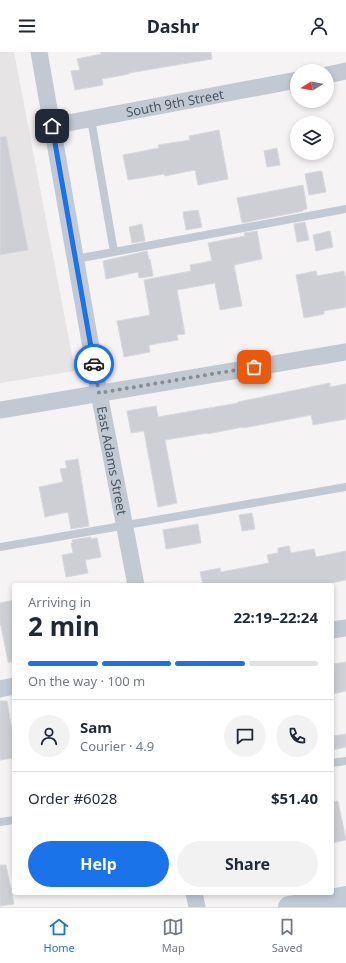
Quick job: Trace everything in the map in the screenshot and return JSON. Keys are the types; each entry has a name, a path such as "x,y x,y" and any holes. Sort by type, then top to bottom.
{"street":[{"name":"East Adams Street","path":"39,52 99,393 136,583"},
{"path":"334,74 346,71"},
{"name":"South 9th Street","path":"52,126 290,81"},
{"path":"0,410 346,352"},
{"path":"334,630 346,628"},
{"path":"0,689 12,686"},
{"path":"194,895 197,907"},
{"path":"289,907 346,897"}],"lane":[{"path":"91,119 114,252"},
{"path":"76,259 346,209"},
{"path":"0,547 346,487"},
{"path":"334,763 346,761"},
{"path":"0,822 12,820"}],"shaded area":[{"path":"0,52 14,52 75,371 0,383"}],"building":[{"path":"101,52 211,52 212,59 102,79 103,85 75,90 71,71 80,70 77,59 101,54"},
{"path":"219,130 228,179 198,185 195,170 165,176 164,174 128,180 123,155 159,148 158,145 190,140 189,136"},
{"path":"6,136 28,250 0,255 0,137"},
{"path":"277,148 280,165 267,167 264,151"},
{"path":"321,171 326,192 309,195 305,174"},
{"path":"303,185 307,209 242,223 237,198"},
{"path":"198,210 202,227 186,230 183,212"},
{"path":"305,222 309,240 297,242 294,224"},
{"path":"142,224 145,241 132,243 129,227"},
{"path":"257,231 262,259 234,265 242,306 220,310 215,283 177,290 185,334 177,335 178,340 149,345 150,352 124,357 117,321 150,315 144,280 191,271 190,265 212,261 208,243 245,236 244,233"},
{"path":"330,231 333,247 316,251 313,235"},
{"path":"147,251 153,276 139,278 138,272 106,279 103,261"},
{"path":"316,271 317,276 344,271 345,277 346,276 346,307 324,311 324,314 304,318 296,275"},
{"path":"330,383 330,387 346,384 346,419 313,425 311,415 243,428 165,440 177,503 158,507 144,431 131,433 127,411 156,406 158,417 238,403"},
{"path":"78,459 89,526 71,529 68,512 45,517 39,487 63,482 60,469 67,468 65,461"},
{"path":"252,513 255,529 242,531 239,515"},
{"path":"198,524 201,543 166,549 163,530"},
{"path":"91,537 91,539 97,538 101,557 85,560 88,573 66,577 62,555 73,553 71,543 73,543 72,540"},
{"path":"289,546 291,553 314,549 316,557 346,551 346,580 331,583 203,583 200,572 220,568 221,572 269,563 267,555 278,553 278,548"},
{"path":"12,600 12,662 8,662 0,621 0,603"},
{"path":"346,662 346,691 334,694 334,664"},
{"path":"0,701 7,701 12,730 12,758 0,760"},
{"path":"346,734 346,747 334,750 334,736"},
{"path":"338,801 346,840 334,843 334,802"},
{"path":"0,865 6,865 14,904 0,906"}],"way so far":[{"path":"94,364 99,393 254,367"}],"route":[{"path":"52,126 94,364"}]}
